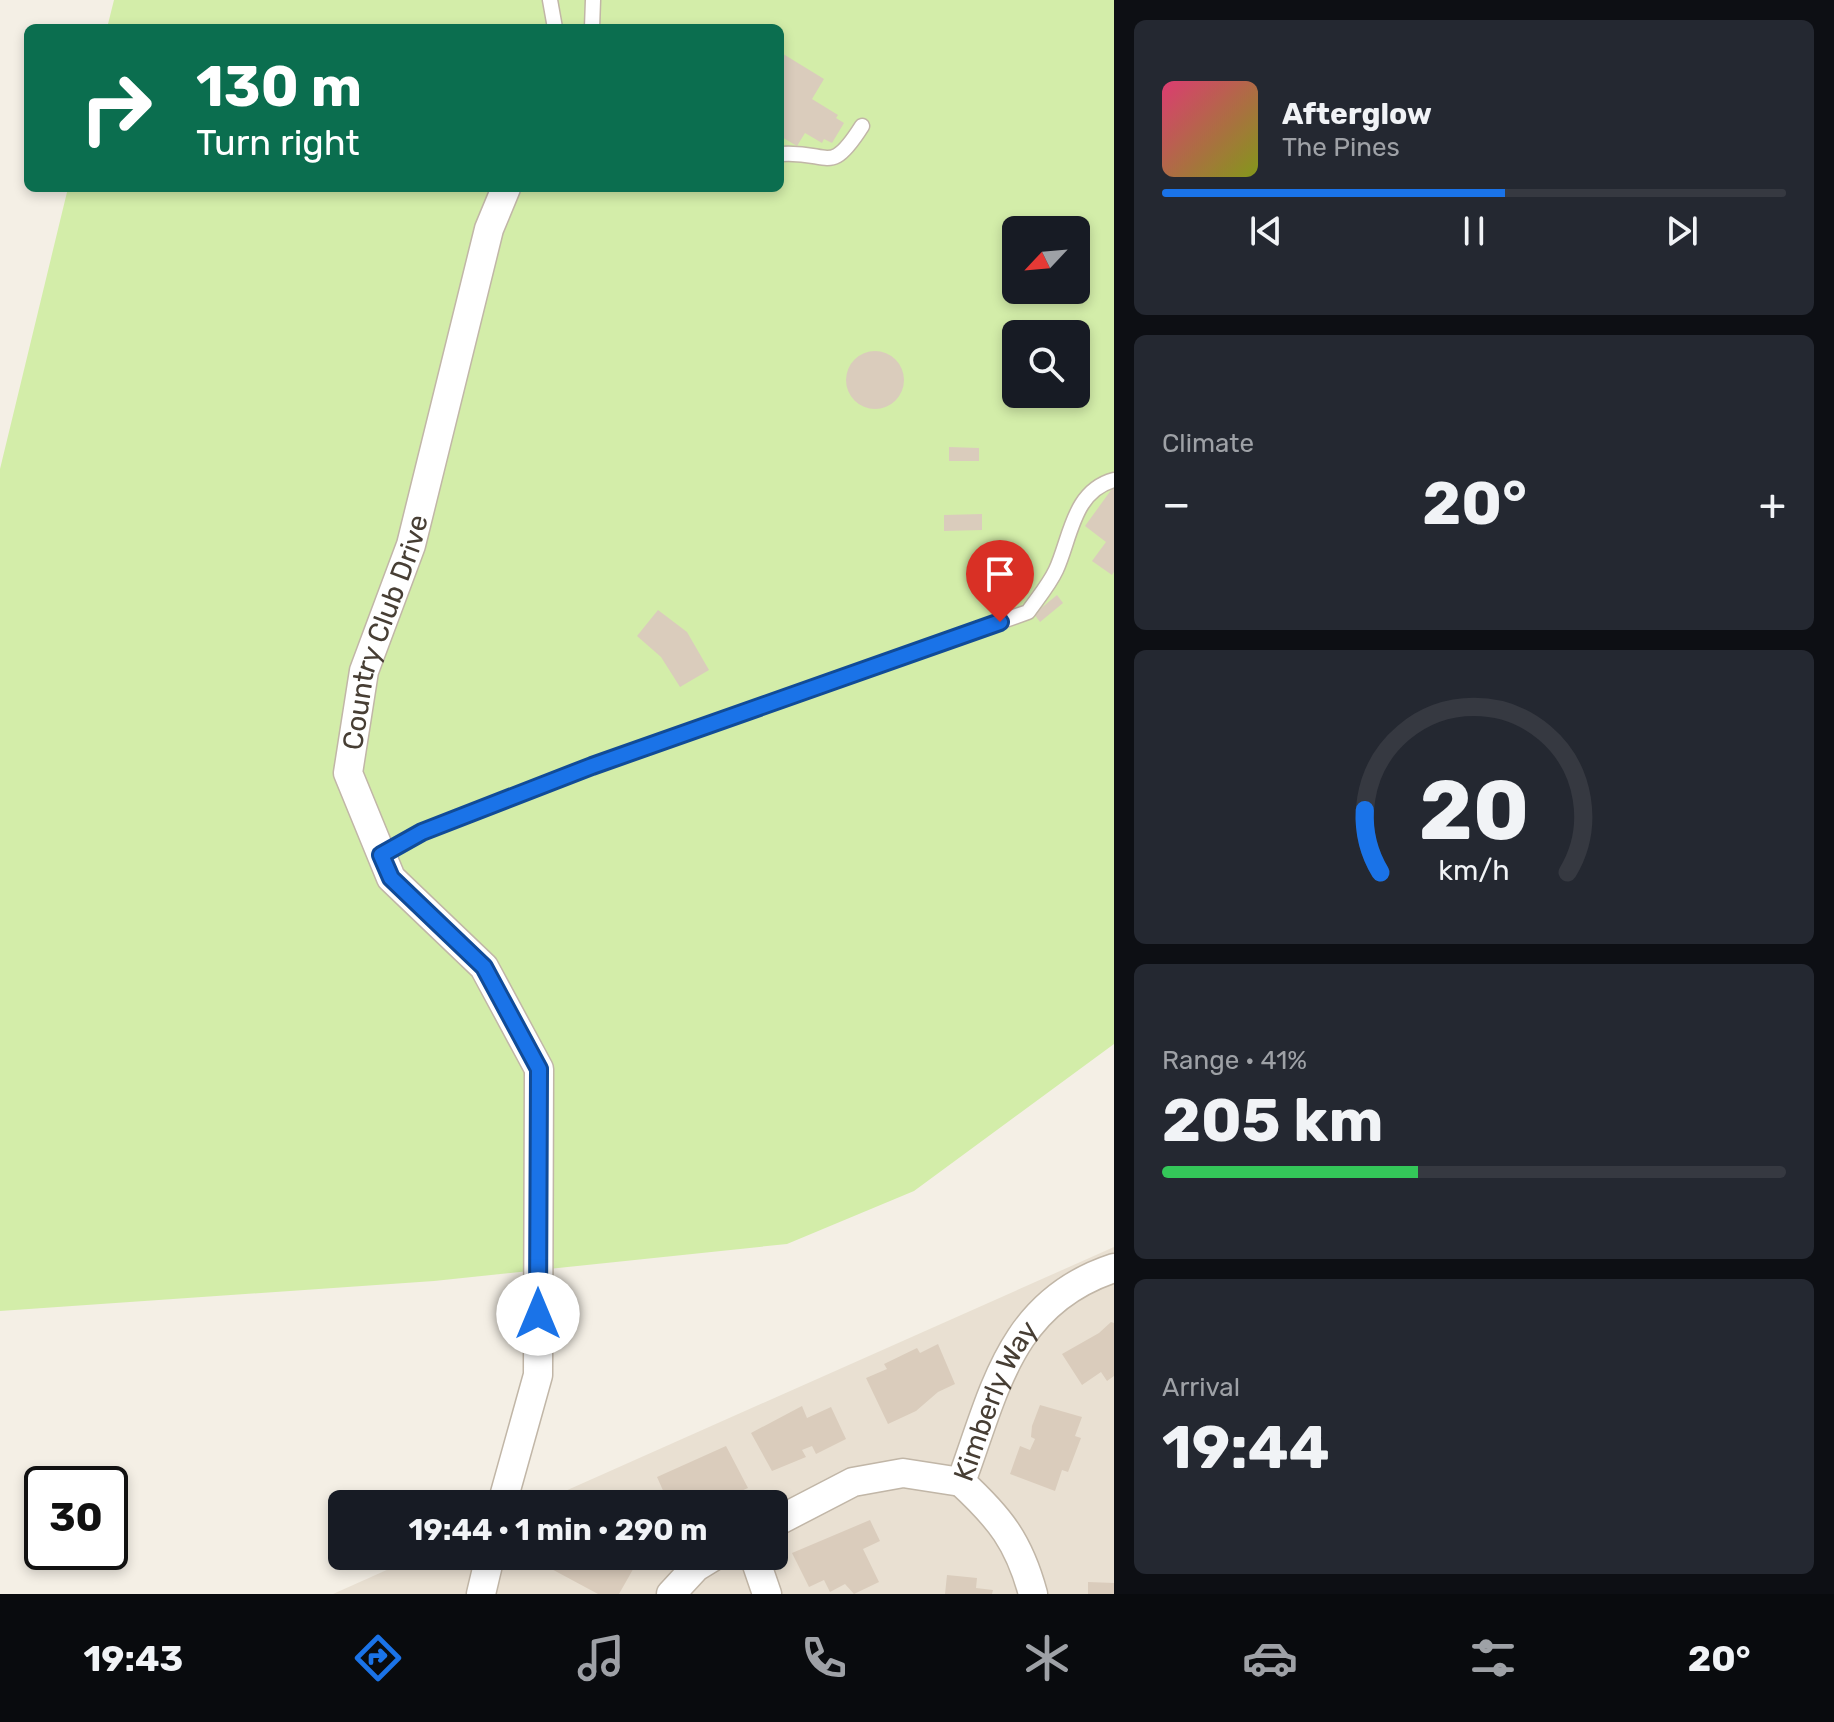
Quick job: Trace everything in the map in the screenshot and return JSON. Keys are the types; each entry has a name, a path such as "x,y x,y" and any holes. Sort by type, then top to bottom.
{"street":[{"name":"Country Club Drive","path":"504,192 489,229 411,545 364,671 348,773 391,878 484,967 539,1069 538,1375 506,1490"},
{"name":"Kimberly Way","path":"788,1516 853,1482 903,1473 961,1482 1015,1343 1040,1311 1080,1279 1114,1268"},
{"path":"961,1482 999,1517 1023,1558 1033,1594"},
{"path":"481,1594 487,1570"},
{"path":"671,1594 693,1570"},
{"path":"759,1570 767,1594"}],"lane":[{"path":"550,0 554,24"},
{"path":"592,24 593,0"},
{"path":"784,154 832,159 845,153 862,126"},
{"path":"381,855 422,832 592,766 1028,612 1056,572 1073,517 1097,485 1114,480"}],"shaded area":[{"path":"1114,1247 1114,1594 333,1594 387,1570 788,1570 788,1490 567,1490"}],"green space":[{"path":"114,0 1114,0 1114,1044 914,1191 787,1244 434,1281 0,1311 0,469 67,192 784,192 784,24 108,24"}],"building":[{"path":"784,54 824,79 812,99 838,115 836,118 844,123 832,143 824,139 822,143 805,133 797,146 784,138"},
{"path":"875,351 896,359 904,380 896,401 875,409 854,401 846,380 854,359"},
{"path":"949,447 979,448 979,461 949,461"},
{"path":"1114,486 1112,575 1092,561 1106,542 1085,526"},
{"path":"982,514 982,530 944,531 944,515"},
{"path":"1057,595 1063,603 1040,622 1034,614"},
{"path":"658,610 687,632 709,670 680,687 661,657 637,636"},
{"path":"1111,1322 1114,1323 1114,1376 1107,1381 1101,1372 1082,1385 1062,1354 1099,1333"},
{"path":"938,1344 955,1384 938,1392 916,1411 888,1424 866,1378 887,1369 884,1364 917,1348 920,1353"},
{"path":"1040,1405 1082,1417 1075,1436 1081,1438 1068,1472 1062,1470 1055,1491 1010,1474 1020,1446 1030,1450 1035,1439 1031,1437 1032,1426"},
{"path":"802,1406 807,1418 831,1407 846,1439 816,1454 812,1446 802,1450 806,1457 772,1471 751,1433"},
{"path":"726,1446 748,1488 663,1490 657,1477"},
{"path":"870,1520 880,1541 863,1549 879,1582 854,1594 845,1584 830,1592 824,1580 809,1587 792,1553"},
{"path":"553,1570 633,1570 619,1594 598,1594"},
{"path":"947,1575 977,1578 976,1588 993,1590 992,1594 945,1594"},
{"path":"1088,1582 1114,1583 1114,1594 1088,1594"}],"route":[{"path":"538,1314 539,1069 484,967 391,878 381,855 422,832 592,766 1000,622"}]}
